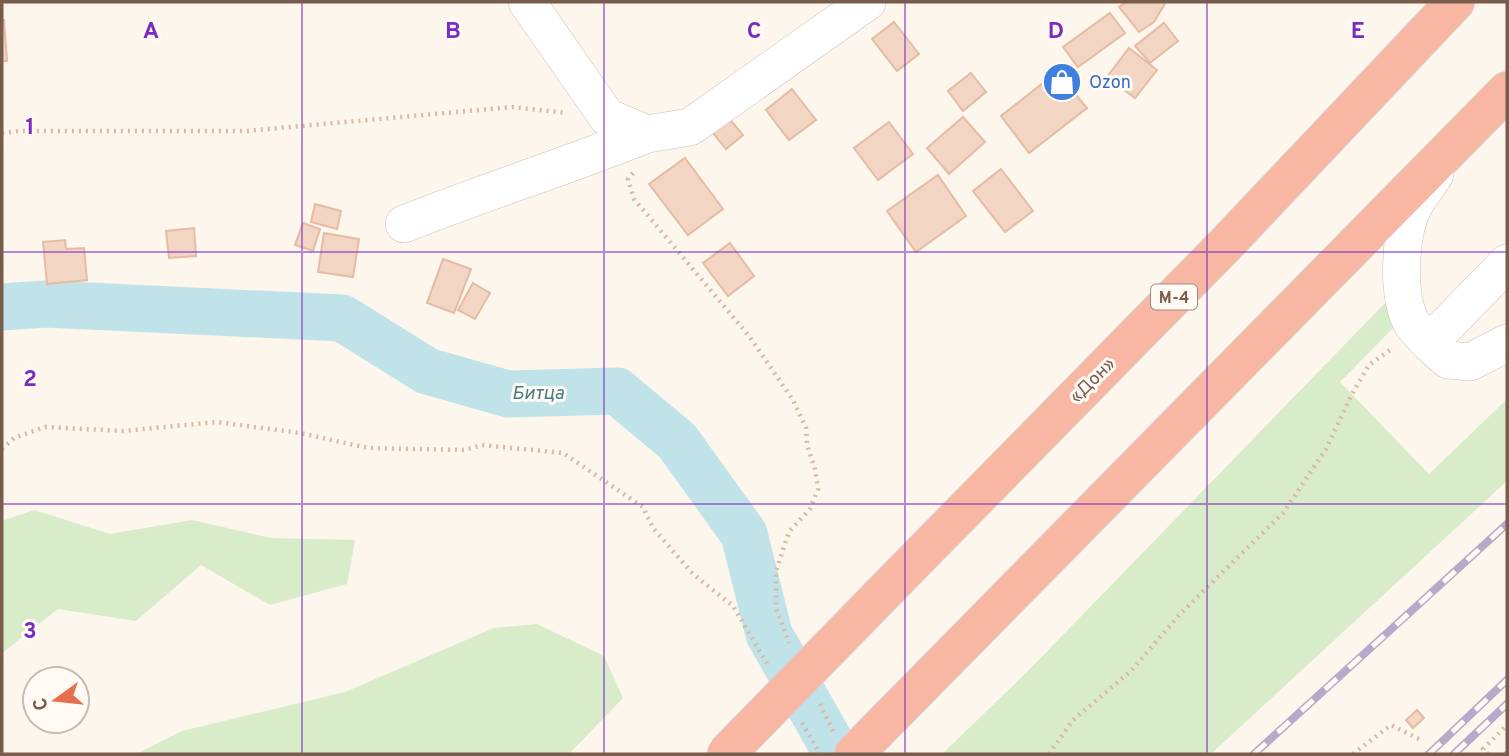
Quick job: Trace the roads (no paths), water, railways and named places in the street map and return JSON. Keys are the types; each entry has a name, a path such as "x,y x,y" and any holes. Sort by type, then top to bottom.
{"highway":[{"name":"«Дон»","path":"726,754 1226,244 1455,2"},
{"path":"845,746 944,661 1507,91"}],"street":[{"path":"527,2 607,117 647,134"},
{"path":"404,224 482,193 581,161 647,134 690,127 867,2"},
{"path":"1458,141 1413,208 1403,246 1404,297 1411,323 1448,360 1471,362 1507,343"},
{"path":"1429,343 1507,262"}],"waterway":[{"name":"Битца","path":"2,307 46,304 342,318 427,371 508,394 617,391 677,441 744,534 769,634 837,754"}],"railway":[{"path":"1254,754 1507,524"},
{"path":"1429,754 1507,680"},
{"path":"1454,754 1507,704"}],"place":[{"name":"Ozon","path":"1062,82"}]}
